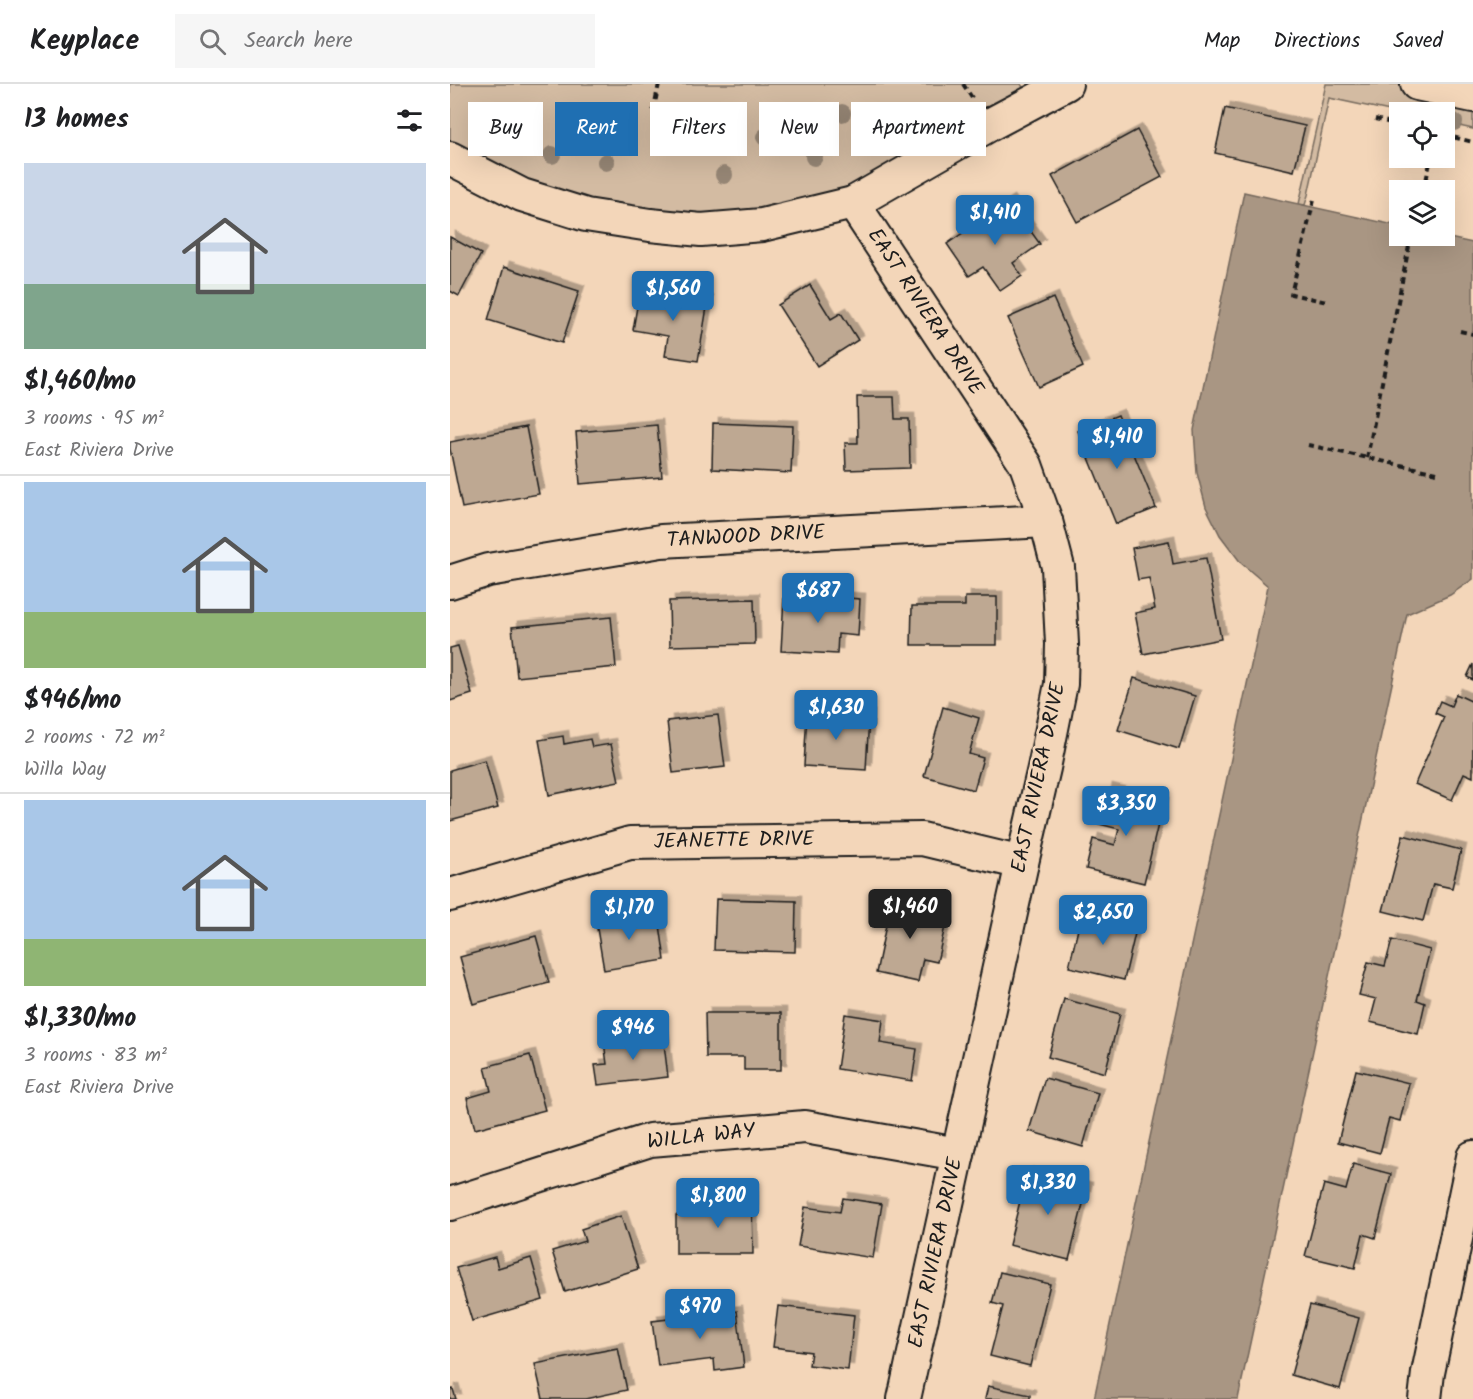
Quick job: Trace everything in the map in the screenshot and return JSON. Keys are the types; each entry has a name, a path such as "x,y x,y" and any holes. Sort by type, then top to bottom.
{"street":[{"path":"450,158 522,195 586,215 701,230 762,225 853,202 1066,84"},
{"name":"EAST RIVIERA DRIVE","path":"853,202 1026,465 1046,521 1058,567 1062,644 1061,684 1044,768 904,1399"},
{"name":"TANWOOD DRIVE","path":"450,582 488,570 661,541 1046,521"},
{"name":"JEANETTE DRIVE","path":"450,895 630,843 922,839 1022,863"},
{"name":"WILLA WAY","path":"450,1204 650,1140 805,1127 958,1154"},
{"path":"1425,1399 1428,1373 1473,1157"}],"path":[{"path":"655,102 659,84"},
{"path":"1375,119 1389,122"},
{"path":"1455,138 1473,142"},
{"path":"1314,200 1291,294 1327,302"},
{"path":"1366,458 1409,246"},
{"path":"1460,332 1473,334"},
{"path":"1308,445 1437,473"}],"shaded area":[{"path":"450,84 1021,84 1026,92 986,115 986,102 851,102 851,156 914,156 853,191 768,212 699,218 584,201 511,176 470,156 543,156 543,102 468,102 468,155 450,146"},
{"path":"1326,84 1400,84 1473,99 1473,129 1455,125 1455,102 1389,102 1389,111 1329,98 1308,195 1305,205 1299,204"},
{"path":"1244,192 1389,224 1389,246 1455,246 1455,239 1473,243 1473,579 1450,595 1407,614 1238,1399 1094,1399 1268,586 1241,563 1220,535 1206,507 1197,473 1194,430"}],"building":[{"path":"1225,108 1305,126 1294,171 1215,153"},
{"path":"1137,130 1162,177 1077,222 1052,176"},
{"path":"1009,201 1040,244 1013,263 1022,276 1000,291 983,267 969,276 947,244"},
{"path":"450,237 481,254 459,296 450,291"},
{"path":"504,267 579,291 562,343 488,320"},
{"path":"810,285 831,319 841,313 858,340 817,366 778,305"},
{"path":"640,289 708,301 698,361 665,356 668,336 633,330"},
{"path":"1053,298 1083,367 1039,387 1008,318"},
{"path":"857,397 894,397 895,419 909,419 910,468 846,470 845,443 858,443"},
{"path":"1118,415 1156,508 1116,524 1078,431"},
{"path":"713,423 793,426 791,473 712,469"},
{"path":"657,425 662,477 580,484 576,432"},
{"path":"526,427 539,494 462,508 450,442"},
{"path":"1169,541 1173,564 1206,558 1221,639 1143,654 1135,613 1155,609 1149,578 1138,580 1132,548"},
{"path":"822,596 860,599 858,636 838,634 837,654 781,651 784,597 822,600"},
{"path":"965,597 997,597 997,645 911,645 912,606 965,606"},
{"path":"754,599 755,644 670,646 669,601"},
{"path":"611,617 616,667 517,677 512,627"},
{"path":"458,646 472,694 450,701 450,648"},
{"path":"1473,664 1473,680 1467,677"},
{"path":"1134,678 1195,696 1179,749 1118,730"},
{"path":"1456,694 1473,702 1473,777 1464,773 1452,800 1415,784 1444,717 1435,713 1440,701 1451,706"},
{"path":"943,707 979,718 969,754 983,758 974,790 924,776"},
{"path":"807,712 869,716 866,770 804,766"},
{"path":"718,715 725,767 673,773 667,721"},
{"path":"563,736 564,744 590,739 592,747 611,744 619,781 549,795 539,740"},
{"path":"485,760 498,808 450,821 450,770"},
{"path":"1107,789 1163,803 1144,883 1086,869 1093,839 1115,845 1119,829 1099,824"},
{"path":"1403,835 1461,850 1452,888 1433,884 1423,921 1383,911"},
{"path":"716,899 796,901 795,952 714,950"},
{"path":"891,901 948,913 937,962 923,959 918,982 876,973"},
{"path":"628,912 630,923 659,918 665,960 604,970 595,917"},
{"path":"1082,912 1137,925 1124,980 1069,967"},
{"path":"536,936 549,983 473,1004 460,957"},
{"path":"1392,940 1430,950 1417,1000 1425,1003 1418,1034 1370,1022 1376,999 1359,995 1368,962 1385,966"},
{"path":"1064,999 1120,1014 1105,1073 1048,1057"},
{"path":"705,1013 781,1013 781,1070 744,1070 744,1057 706,1057"},
{"path":"845,1014 883,1020 880,1043 917,1049 912,1081 837,1069"},
{"path":"663,1036 668,1077 598,1085 595,1065 607,1064 604,1042"},
{"path":"530,1055 545,1110 475,1129 467,1098 491,1091 485,1067"},
{"path":"1356,1070 1409,1083 1400,1121 1389,1118 1380,1153 1338,1142"},
{"path":"1045,1078 1098,1093 1083,1147 1029,1131"},
{"path":"1353,1164 1391,1174 1375,1238 1363,1234 1355,1268 1305,1256 1324,1184 1346,1190"},
{"path":"1027,1173 1087,1188 1069,1260 1009,1245"},
{"path":"712,1198 752,1198 753,1254 676,1254 676,1215 711,1215"},
{"path":"843,1198 882,1204 873,1258 798,1246 805,1207 840,1212"},
{"path":"621,1216 638,1269 565,1292 552,1251 585,1241 581,1229"},
{"path":"495,1257 498,1268 531,1258 543,1300 472,1321 456,1268"},
{"path":"1000,1272 1050,1284 1030,1366 990,1356 1003,1306 992,1303"},
{"path":"1310,1305 1359,1318 1340,1389 1291,1375"},
{"path":"778,1306 854,1315 848,1370 809,1365 811,1352 773,1347"},
{"path":"737,1311 744,1367 715,1371 714,1359 658,1366 652,1321"},
{"path":"618,1348 627,1390 585,1399 543,1399 535,1364"},
{"path":"988,1386 1030,1395 1030,1399 985,1399"},
{"path":"453,1389 456,1399 450,1399 450,1390"}]}
